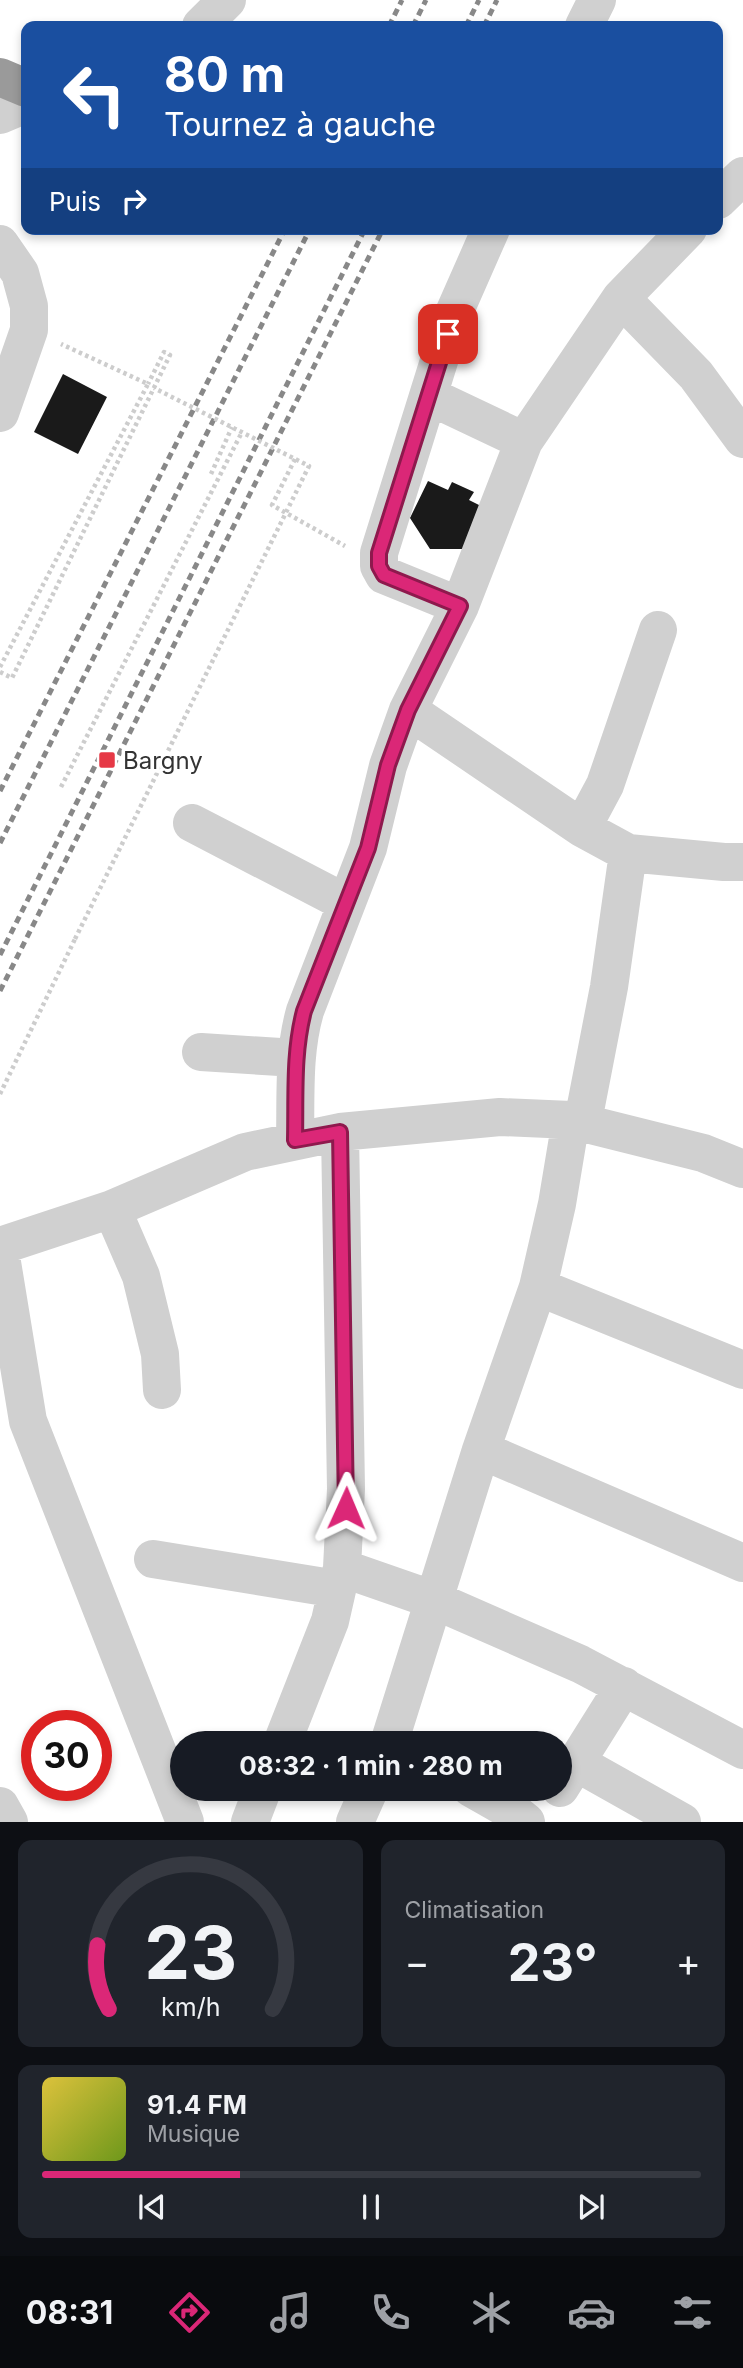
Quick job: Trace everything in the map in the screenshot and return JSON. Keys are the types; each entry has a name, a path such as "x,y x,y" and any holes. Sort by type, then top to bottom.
{"highway":[{"path":"0,76 21,87"}],"street":[{"path":"206,21 227,0"},
{"path":"586,21 597,0"},
{"path":"0,94 21,91"},
{"path":"0,115 21,106"},
{"path":"723,195 743,176"},
{"path":"460,606 384,575 379,566 379,553 454,313 488,235"},
{"path":"295,1140 296,1058 304,1011 368,848 388,765 408,710 460,606 524,441 621,298 682,235"},
{"path":"0,244 20,273 29,306 29,330 6,384 0,413"},
{"path":"621,298 696,375 743,439"},
{"path":"429,396 524,441"},
{"path":"582,828 605,785 658,630"},
{"path":"408,710 582,828 628,853 743,862"},
{"path":"191,824 345,903"},
{"path":"393,1731 481,1450 538,1287 609,987 628,853"},
{"path":"201,1052 296,1058"},
{"path":"185,1822 28,1421 0,1248 112,1209 245,1152 340,1132 499,1117 577,1121 703,1153 743,1169"},
{"path":"287,1731 330,1621 340,1578 346,1489 340,1132"},
{"path":"703,1153 743,1137"},
{"path":"112,1209 141,1276 160,1354 162,1390"},
{"path":"538,1287 743,1370"},
{"path":"481,1450 743,1563"},
{"path":"153,1559 340,1578 434,1600 624,1686 743,1750"},
{"path":"572,1770 624,1686"},
{"path":"572,1782 682,1822"},
{"path":"250,1822 258,1801"},
{"path":"355,1822 364,1801"},
{"path":"494,1801 526,1822"},
{"path":"537,1822 552,1801"},
{"path":"0,1806 9,1822"}],"path":[{"path":"29,330 148,384"},
{"path":"164,352 170,355 154,388 12,678 0,669 164,352"},
{"path":"0,1094 309,466 154,388"},
{"path":"211,474 232,427"},
{"path":"61,787 242,432"},
{"path":"295,458 272,505 379,566"}],"building":[{"path":"63,374 107,397 78,454 34,432"},
{"path":"428,481 448,490 452,482 474,492 469,500 489,510 471,549 430,549 410,518"}],"railway":[{"path":"392,21 402,0"},
{"path":"416,21 426,0"},
{"path":"468,21 479,0"},
{"path":"486,21 497,0"},
{"path":"0,791 282,235"},
{"path":"0,843 307,235"},
{"path":"0,955 362,235"},
{"path":"0,991 380,235"}],"place":[{"name":"Bargny","path":"107,760"}],"route":[{"path":"346,1508 340,1132 295,1140 298,1034 304,1011 368,848 388,765 408,710 460,606 384,575 379,566 379,553 448,334"}]}
